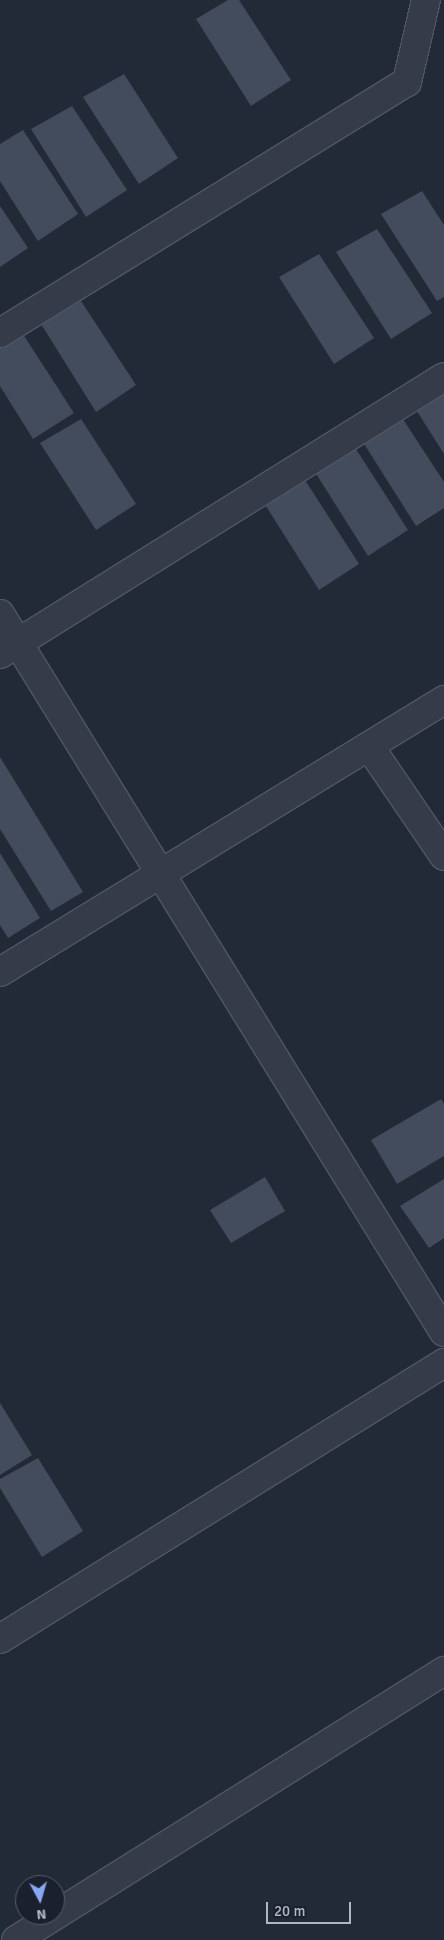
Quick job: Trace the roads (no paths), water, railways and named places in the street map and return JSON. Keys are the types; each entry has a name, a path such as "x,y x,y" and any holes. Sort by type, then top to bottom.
{"street":[{"path":"0,333 407,82 426,0"},
{"path":"9,648 444,377"},
{"path":"0,614 9,648 162,872 444,1332"},
{"path":"0,972 444,700"},
{"path":"369,746 444,856"},
{"path":"0,1639 444,1363"},
{"path":"16,1940 444,1671"}]}
